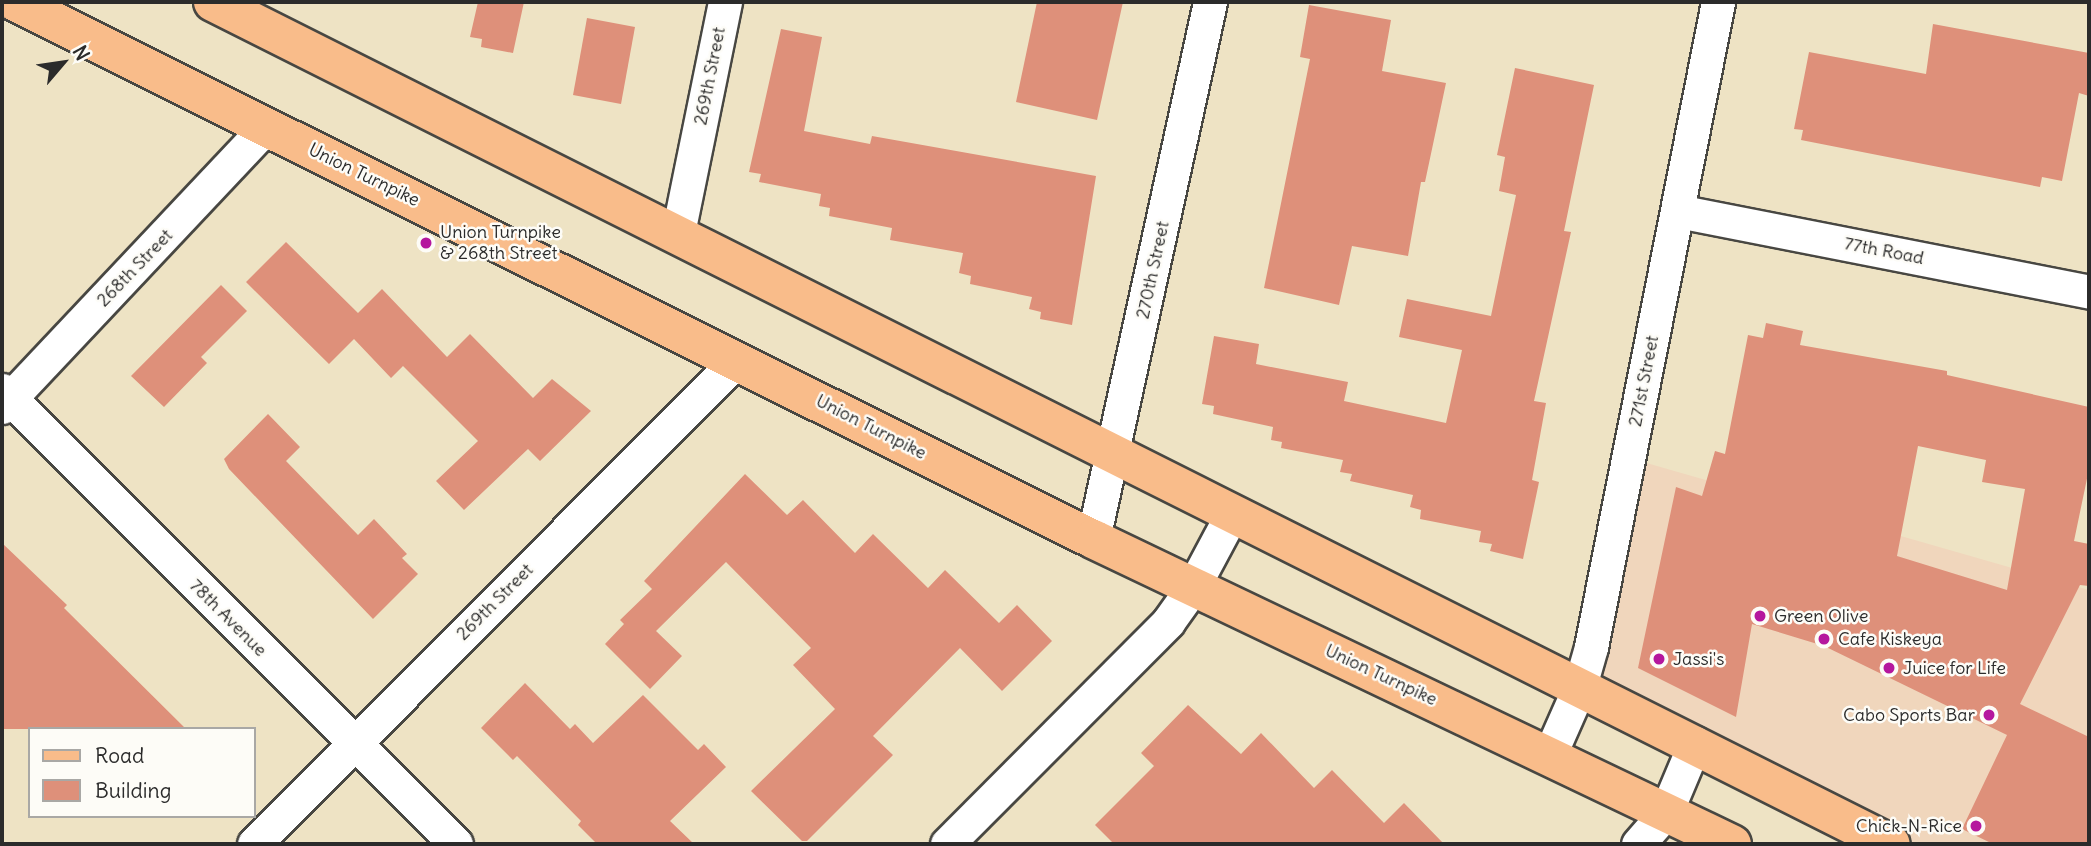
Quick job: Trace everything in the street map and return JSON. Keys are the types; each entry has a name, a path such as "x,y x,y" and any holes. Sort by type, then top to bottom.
{"main road":[{"name":"Union Turnpike","path":"15,2 1093,538 1550,754 1732,844"},
{"path":"221,4 1695,743 1891,844"}],"street":[{"name":"269th Street","path":"678,233 724,2"},
{"name":"270th Street","path":"1093,538 1115,452 1210,2"},
{"name":"271st Street","path":"1550,754 1580,686 1678,211 1718,2"},
{"name":"268th Street","path":"5,399 266,127"},
{"name":"77th Road","path":"1678,211 2089,292"},
{"name":"269th Street","path":"254,844 737,359"},
{"name":"78th Avenue","path":"5,399 456,844"},
{"path":"947,844 1168,622 1193,587 1233,512"},
{"path":"1638,844 1666,812 1695,743"}],"shaded area":[{"path":"1629,458 2089,590 2089,844 1891,844 1580,686"}],"building":[{"path":"478,2 524,2 513,53 481,47 482,39 470,37"},
{"path":"1037,2 1123,2 1097,120 1016,102"},
{"path":"1309,5 1391,20 1382,71 1446,83 1425,182 1421,182 1408,256 1352,246 1339,305 1264,288 1310,59 1300,57"},
{"path":"587,18 635,27 621,104 573,95"},
{"path":"1933,24 2089,53 2089,96 2079,93 2062,181 2042,177 2040,187 1801,140 1803,130 1794,129 1809,52 1926,74"},
{"path":"781,29 822,37 804,131 870,144 872,136 1096,176 1072,325 1040,319 1041,312 1029,309 1032,297 970,284 971,276 959,273 963,253 890,240 892,228 829,216 830,208 819,206 821,194 759,182 761,174 749,172"},
{"path":"1515,68 1594,85 1564,231 1571,232 1534,401 1546,403 1532,480 1539,482 1523,559 1490,551 1492,544 1479,542 1481,531 1420,519 1421,510 1410,507 1413,495 1350,481 1352,474 1340,472 1343,460 1281,448 1282,442 1271,440 1273,427 1213,414 1214,406 1202,404 1214,336 1259,344 1256,364 1348,382 1344,401 1446,423 1462,350 1399,337 1407,299 1491,316 1516,195 1499,191 1505,157 1497,155"},
{"path":"286,242 358,313 382,289 447,357 470,334 533,398 552,379 591,411 540,461 528,449 464,510 436,481 478,441 403,366 391,378 354,339 329,364 246,282"},
{"path":"221,285 247,311 201,357 207,363 164,407 131,376"},
{"path":"1766,323 1803,331 1800,345 1947,371 1947,375 2089,407 2089,469 2074,541 2089,544 2089,586 2080,585 2020,704 2089,737 2089,844 1993,844 1962,829 2007,735 1824,646 1752,624 1736,717 1638,668 1676,487 1702,496 1715,451 1725,454 1748,335 1763,338","holes":["1918,446 1986,460 1982,482 2025,489 2007,590 1897,556"]},
{"path":"268,414 300,447 286,461 358,535 374,519 407,554 402,558 418,574 373,619 229,469 224,459"},
{"path":"745,474 787,515 803,500 855,553 873,534 928,588 945,570 999,623 1017,605 1052,641 1002,691 960,648 873,736 893,755 807,841 802,841 751,791 835,709 793,665 811,648 726,562 656,631 682,656 650,689 605,644 624,624 620,620 652,589 644,581"},
{"path":"2,543 67,605 64,608 184,727 2,729"},
{"path":"525,683 570,729 575,724 593,743 643,695 698,750 704,744 726,767 670,821 694,844 597,844 578,825 581,821 517,756 513,760 481,728"},
{"path":"1188,705 1241,754 1261,733 1314,788 1332,770 1384,823 1404,803 1444,844 1114,844 1095,825 1154,766 1141,753"}],"place":[{"name":"Union Turnpike & 268th Street","path":"426,243"},
{"name":"Green Olive","path":"1760,616"},
{"name":"Cafe Kiskeya","path":"1824,639"},
{"name":"Jassi's","path":"1659,659"},
{"name":"Juice for Life","path":"1889,668"},
{"name":"Cabo Sports Bar","path":"1989,715"},
{"name":"Chick-N-Rice","path":"1976,826"}]}
